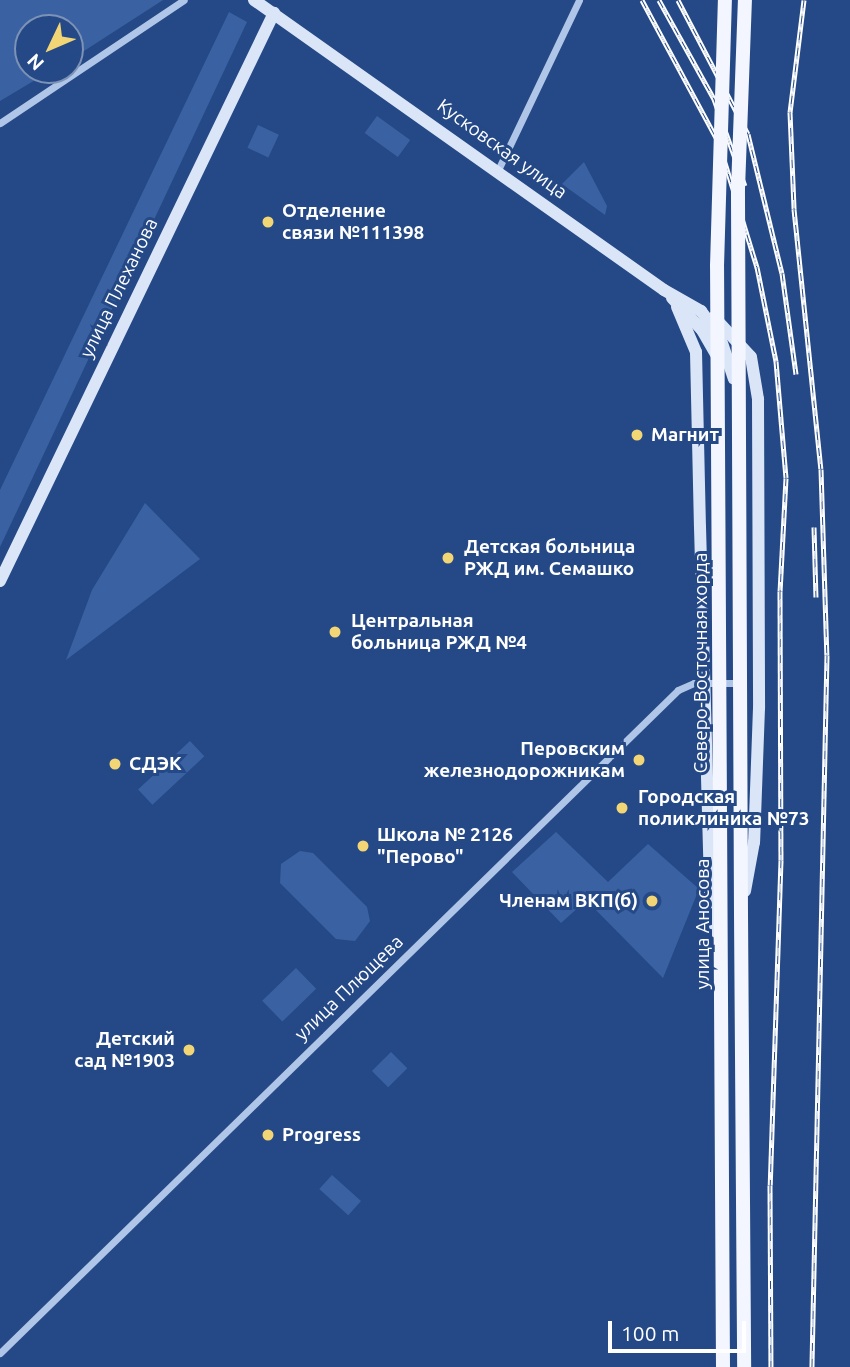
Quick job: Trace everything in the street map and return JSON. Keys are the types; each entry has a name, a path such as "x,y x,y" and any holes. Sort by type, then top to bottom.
{"main road":[{"name":"Северо-Восточная хорда","path":"723,1367 717,253 725,0"},
{"name":"Северо-Восточная хорда","path":"741,1367 738,215 745,0"}],"street":[{"path":"0,123 184,0"},
{"name":"Кусковская улица","path":"254,0 498,170 664,290 701,311 720,337"},
{"path":"498,170 579,0"},
{"name":"улица Плеханова","path":"0,581 274,13"},
{"name":"улица Аносова","path":"664,290 702,330 722,374 723,1367"},
{"path":"674,300 696,352 710,892 721,968"},
{"path":"701,311 730,331 754,369 759,524 754,842 741,914"},
{"name":"улица Аносова","path":"720,337 734,374 741,1367"},
{"name":"улица Плющева","path":"0,1353 678,690 694,683 737,683"}],"shaded area":[{"path":"0,0 163,0 84,51 84,14 14,14 14,84 29,84 0,101"},
{"path":"229,12 247,22 0,547 0,490"},
{"path":"377,116 410,140 398,157 365,133"},
{"path":"258,125 279,135 268,157 247,148"},
{"path":"584,162 607,206 605,215 562,184"},
{"path":"145,503 200,559 66,660 92,590"},
{"path":"190,741 204,756 152,805 138,789"},
{"path":"556,832 608,882 648,844 699,889 663,978 592,906 581,905 561,923 512,872"},
{"path":"300,851 313,853 367,907 370,921 355,941 336,939 280,883 281,864"},
{"path":"296,968 316,989 282,1022 262,1001"},
{"path":"391,1052 407,1068 388,1087 372,1071"},
{"path":"332,1175 361,1201 348,1215 319,1189"}],"railway":[{"path":"642,0 719,143 757,267 776,361 786,478 780,591 781,860 770,1185 771,1367"},
{"path":"659,0 714,99 745,186"},
{"path":"678,0 748,134 782,273 796,374"},
{"path":"804,0 790,112 794,209 821,469 827,655 812,1367"},
{"path":"814,527 816,597"}],"place":[{"name":"Отделение связи №111398","path":"268,222"},
{"name":"Магнит","path":"637,435"},
{"name":"Детская больница РЖД им. Семашко","path":"448,558"},
{"name":"Центральная больница РЖД №4","path":"335,632"},
{"name":"Перовским железнодорожникам","path":"639,760"},
{"name":"СДЭК","path":"115,764"},
{"name":"Городская поликлиника №73","path":"622,808"},
{"name":"Школа № 2126 \"Перово\"","path":"363,846"},
{"name":"Членам ВКП(б)","path":"652,901"},
{"name":"Детский сад №1903","path":"189,1050"},
{"name":"Progress","path":"268,1135"}]}
